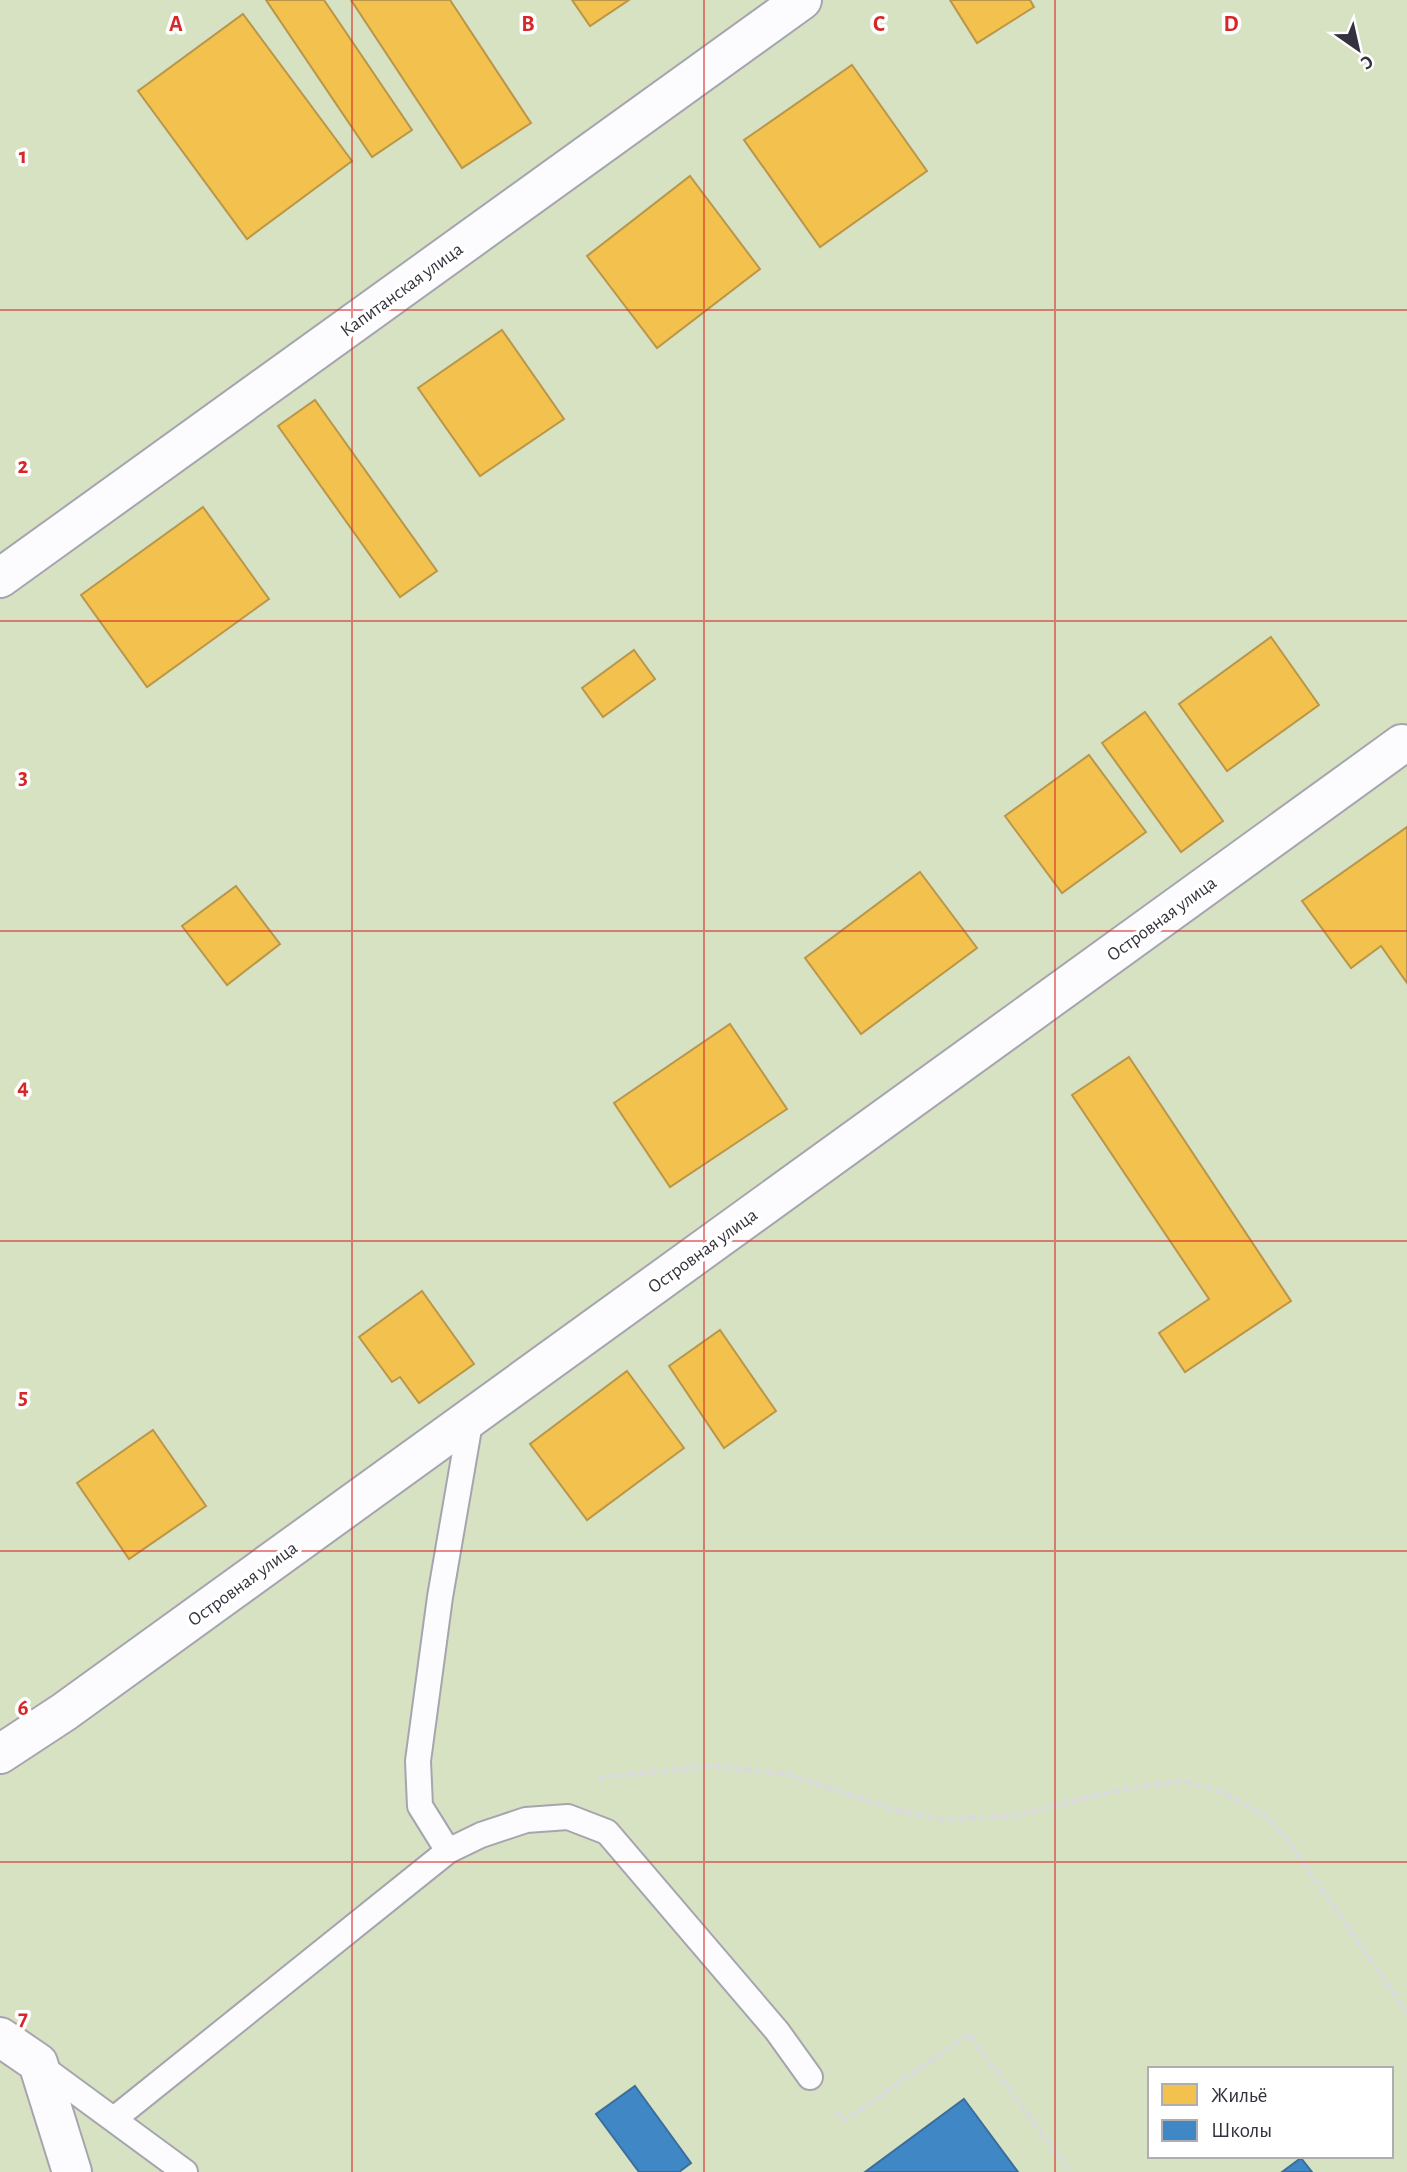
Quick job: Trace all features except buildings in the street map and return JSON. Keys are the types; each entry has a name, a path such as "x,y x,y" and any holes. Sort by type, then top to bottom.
{"street":[{"name":"Капитанская улица","path":"0,578 802,0"},
{"name":"Островная улица","path":"0,1754 64,1712 1402,744"},
{"path":"0,2038 38,2063 72,2172"}],"lane":[{"path":"448,1851 420,1807 418,1761 440,1597 471,1418"},
{"path":"114,2119 448,1851 481,1835 526,1820 568,1817 607,1832 777,2031 810,2077"},
{"path":"38,2063 185,2172"}],"path":[{"path":"593,1783 605,1777 715,1766 792,1774 890,1808 944,1819 1017,1815 1124,1789 1184,1781 1222,1792 1267,1816 1286,1838 1407,2013"},
{"path":"810,2077 844,2121 969,2034 1069,2172"}],"green space":[{"path":"0,0 1407,0 1407,2172 0,2172"}]}
